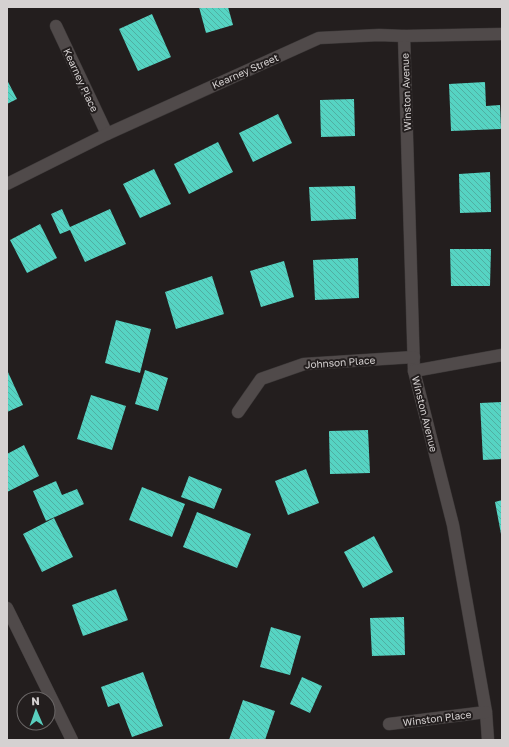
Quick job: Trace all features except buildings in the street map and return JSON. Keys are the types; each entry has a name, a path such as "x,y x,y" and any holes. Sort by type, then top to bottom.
{"street":[{"name":"Kearney Place","path":"56,26 107,134"},
{"name":"Kearney Street","path":"7,184 107,134 319,38 379,35 404,36 502,34"},
{"name":"Winston Avenue","path":"404,36 414,371 453,525 486,712 488,740"},
{"path":"414,371 502,355"},
{"name":"Johnson Place","path":"238,412 261,379 304,364 414,358"},
{"path":"7,608 72,740"},
{"name":"Winston Place","path":"389,724 486,712"}]}
